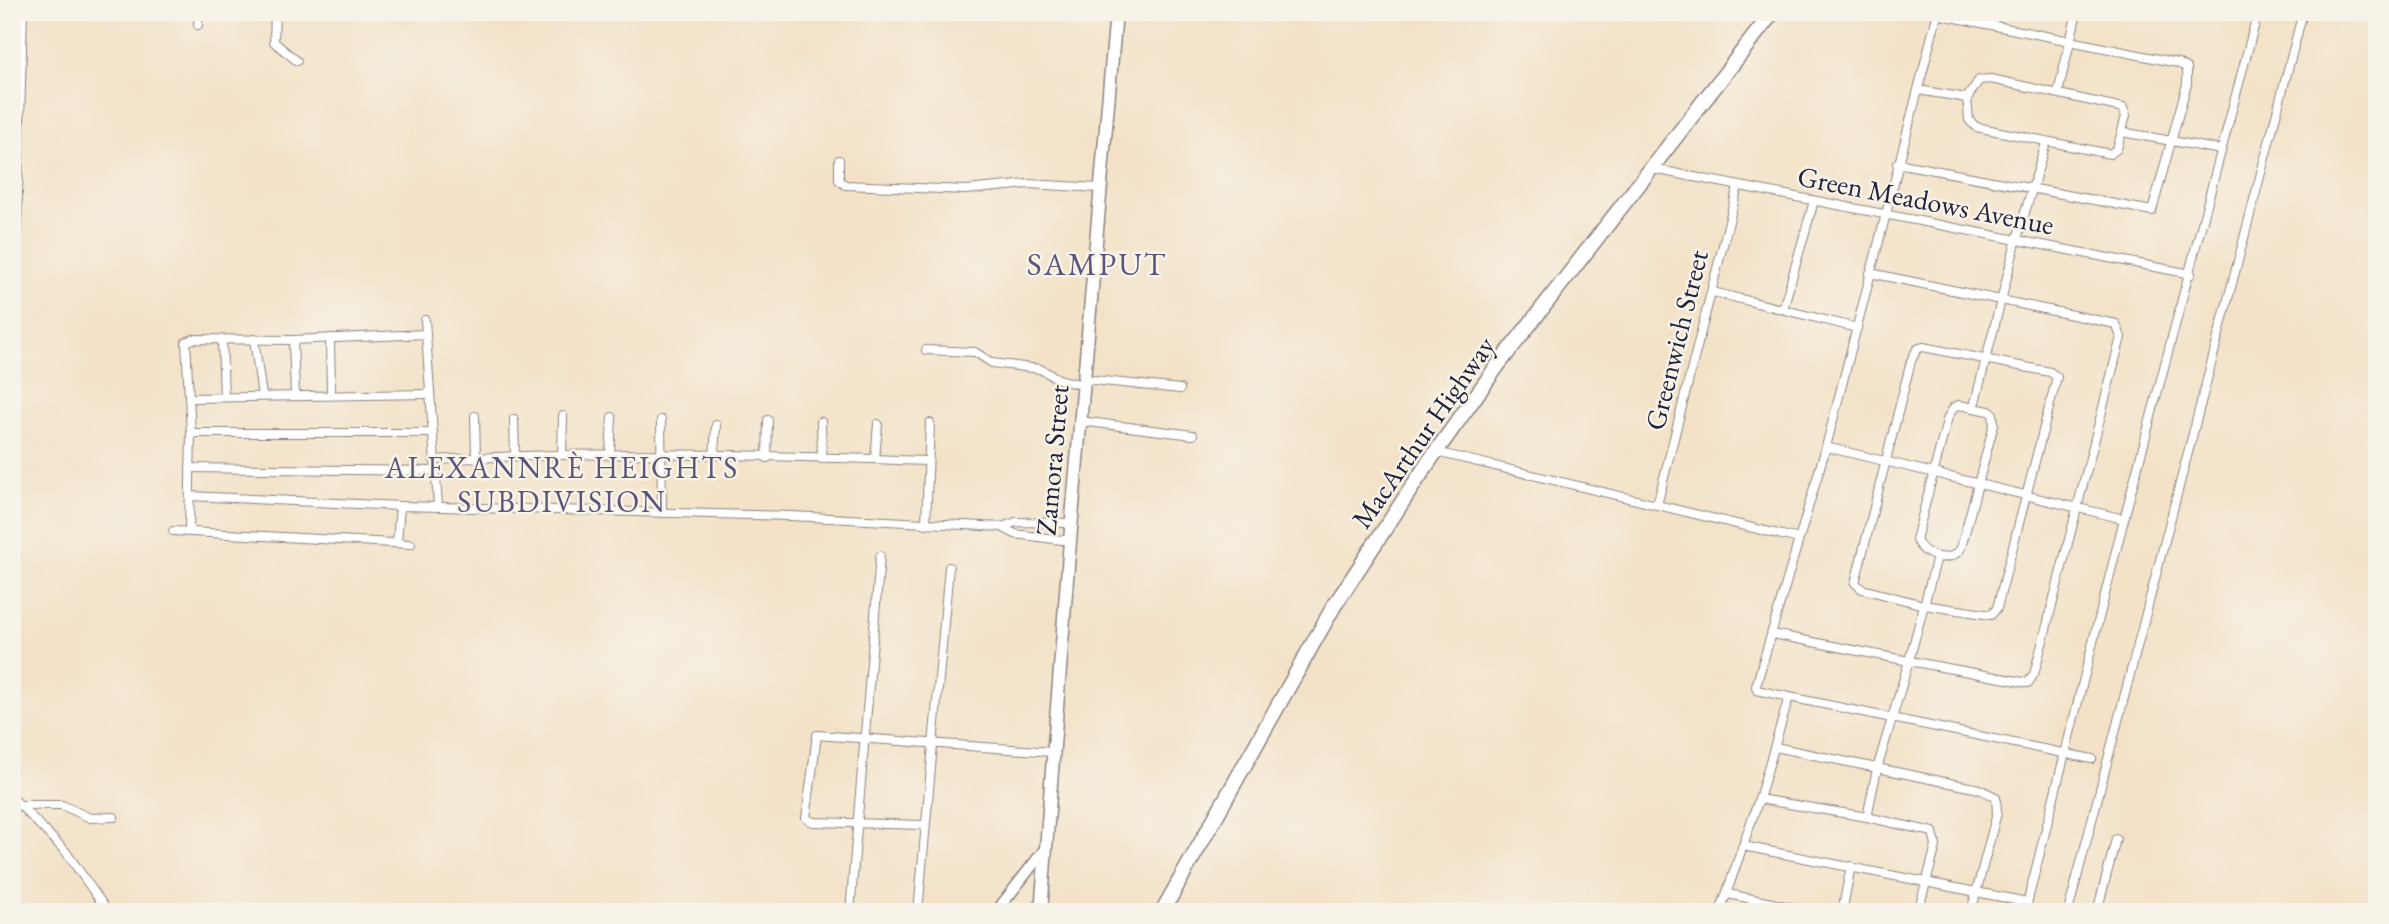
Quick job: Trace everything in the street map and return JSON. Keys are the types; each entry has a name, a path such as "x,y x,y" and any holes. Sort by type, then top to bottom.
{"highway":[{"name":"MacArthur Highway","path":"1162,912 1334,606 1436,452 1498,365 1773,12"}],"main road":[{"name":"Zamora Street","path":"1041,912 1071,523 1116,12"}],"street":[{"path":"17,227 23,12"},
{"path":"198,25 199,12"},
{"path":"275,12 274,42 297,61"},
{"path":"2058,93 2077,12"},
{"path":"2025,912 2124,519 2191,274 2256,19 2252,13 2247,12"},
{"path":"2068,912 2303,12"},
{"path":"1897,163 2151,212 2187,84 2187,68 2178,63 1938,13 1897,163 1826,447 1756,686 1757,690 2092,759"},
{"path":"1991,79 2058,93 2123,108 2126,116 2114,153 2046,143 1976,127 1969,120 1967,98 1979,80 1991,79"},
{"path":"1918,90 1967,98"},
{"path":"2122,132 2221,150"},
{"path":"1974,406 2016,242 2046,143"},
{"path":"839,160 839,180 845,185 965,190 1028,184 1100,188"},
{"name":"Green Meadows Avenue","path":"1653,169 2016,242 2191,274"},
{"name":"Greenwich Street","path":"1657,505 1738,186"},
{"path":"1783,309 1814,201"},
{"path":"1772,634 2028,683 2034,674 2121,337 2120,329 2116,324 1870,273"},
{"path":"1713,292 1857,328"},
{"path":"425,320 428,394 438,506"},
{"path":"189,531 191,433 187,342 193,339 293,340 426,334"},
{"path":"330,338 331,394"},
{"path":"254,339 262,396"},
{"path":"222,340 224,397"},
{"path":"293,340 295,395"},
{"path":"1929,347 1987,358 2050,372 2057,377 2028,496 1994,613 1924,604 1862,589 1855,583 1884,460 1911,361 1917,349 1929,347"},
{"path":"926,350 975,352 992,363 1041,369 1060,380 1180,389"},
{"path":"190,398 428,394"},
{"path":"1959,405 1974,406 1989,411 1994,418 1960,551 1949,557 1937,556 1923,551 1916,540 1951,410 1959,405"},
{"path":"475,416 476,457"},
{"path":"562,455 563,416"},
{"path":"610,456 612,417"},
{"path":"514,419 515,456"},
{"path":"661,420 662,513"},
{"path":"767,458 768,420"},
{"path":"1080,421 1193,435"},
{"path":"821,422 822,459"},
{"path":"926,524 930,423"},
{"path":"714,456 716,425"},
{"path":"875,459 878,425"},
{"path":"191,433 431,433"},
{"path":"1826,447 2124,519"},
{"path":"1436,452 1800,539"},
{"path":"434,460 515,456 662,455 928,461"},
{"path":"190,468 435,471"},
{"path":"190,496 1002,527 1016,522 1071,523"},
{"path":"397,542 400,506"},
{"path":"1050,538 1051,523"},
{"path":"1002,527 1015,534 1070,541"},
{"path":"173,531 411,544"},
{"path":"850,912 880,556"},
{"path":"1867,817 1877,769 1937,556"},
{"path":"918,912 949,567"},
{"path":"1720,912 1759,799 1789,696"},
{"path":"924,825 813,822 805,815 817,735 1052,752"},
{"path":"1775,747 1979,789 1996,797 1997,813 1971,912"},
{"path":"12,797 66,852 108,912"},
{"path":"1759,799 1867,817 1933,832 1936,846 1918,912"},
{"path":"20,805 62,805 90,818 114,817"},
{"path":"2097,912 2116,839"},
{"path":"1743,846 1976,889 2027,902"},
{"path":"996,912 1045,849"},
{"path":"1842,912 1851,866"},
{"path":"1728,894 1815,912"}],"district":[{"name":"SAMPUT","path":"1097,264"},
{"name":"ALEXANNRÈ HEIGHTS SUBDIVISION","path":"562,485"}]}
